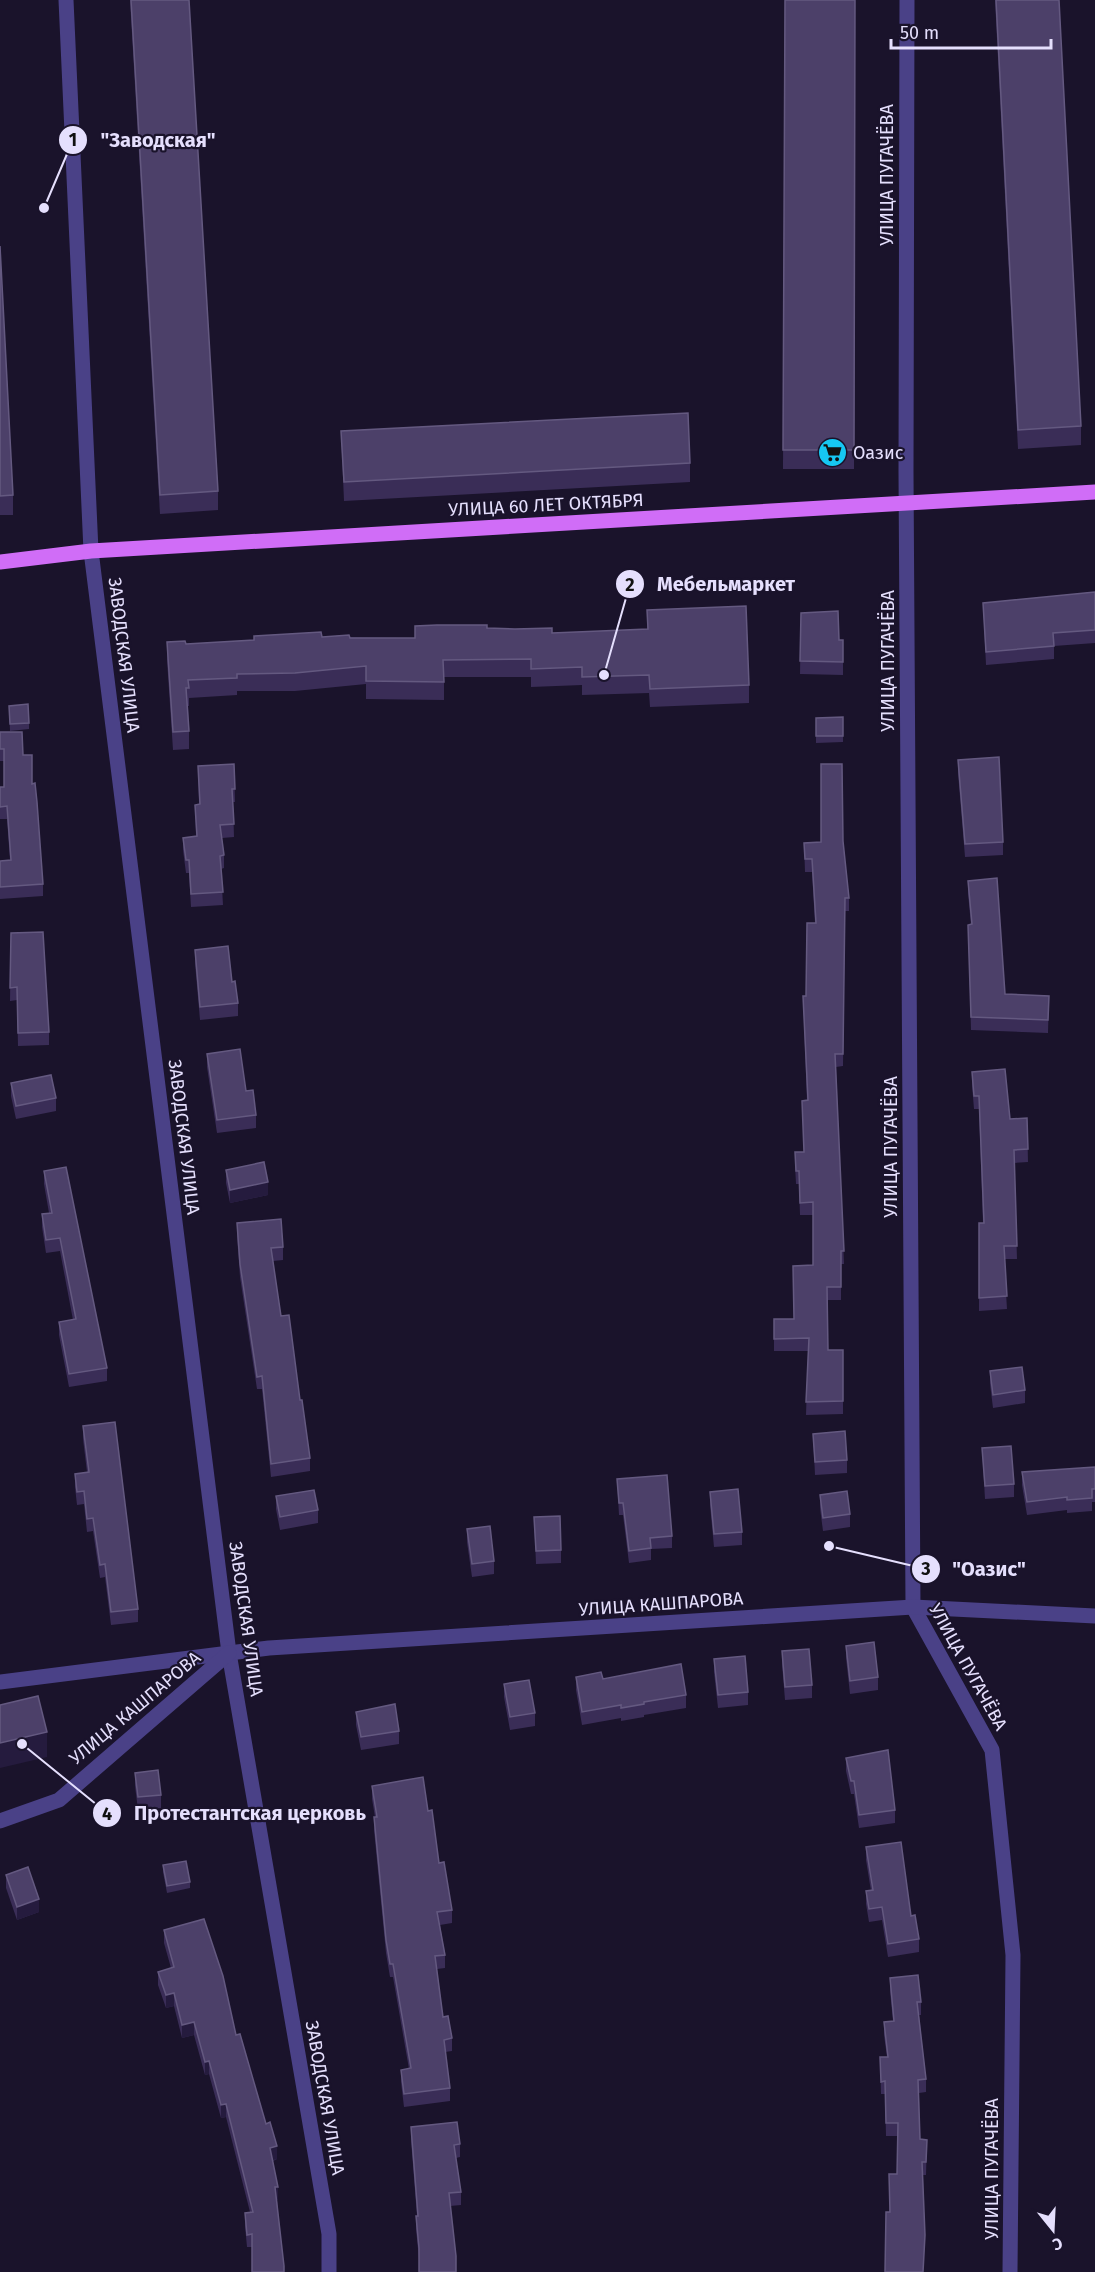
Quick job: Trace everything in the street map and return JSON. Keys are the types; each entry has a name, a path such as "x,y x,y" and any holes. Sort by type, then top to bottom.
{"main road":[{"name":"УЛИЦА 60 ЛЕТ ОКТЯБРЯ","path":"0,562 91,551 1095,492"}],"street":[{"name":"ЗАВОДСКАЯ УЛИЦА","path":"66,0 91,551 229,1653 329,2234 329,2272"},
{"name":"УЛИЦА ПУГАЧЁВА","path":"907,0 906,503 913,1607 992,1750 1013,1955 1010,2272"},
{"name":"УЛИЦА КАШПАРОВА","path":"0,1682 269,1648 913,1607 1095,1616"},
{"name":"УЛИЦА КАШПАРОВА","path":"0,1821 59,1800 229,1653"}],"building":[{"path":"131,0 189,0 218,491 160,495"},
{"path":"785,0 855,0 854,450 783,450"},
{"path":"996,0 1059,0 1081,426 1018,430"},
{"path":"0,246 13,495 0,496"},
{"path":"688,413 690,463 344,482 341,431"},
{"path":"1095,592 1095,630 1053,633 1054,646 986,652 983,603"},
{"path":"746,606 749,685 650,689 649,675 582,677 582,667 531,669 531,659 443,660 444,682 366,681 366,666 295,673 237,674 237,678 188,680 189,688 186,688 189,731 173,732 167,642 185,641 186,644 254,640 254,636 321,632 322,637 349,635 350,638 415,638 415,626 437,625 487,625 487,628 515,629 552,628 552,633 648,629 647,610"},
{"path":"838,611 839,640 843,640 843,662 800,661 801,613"},
{"path":"28,704 29,723 10,724 9,706"},
{"path":"843,717 843,736 816,736 816,718"},
{"path":"0,732 22,732 23,755 32,755 32,784 35,783 43,884 0,887 0,861 11,860 7,806 0,807 0,787 4,787 4,749 0,749"},
{"path":"999,757 1003,842 965,844 958,760"},
{"path":"234,764 235,789 232,789 234,824 220,825 224,855 220,856 223,892 191,894 189,860 186,860 183,838 197,836 195,805 200,804 198,766"},
{"path":"821,764 842,764 843,841 849,898 845,898 843,1054 835,1054 844,1251 841,1251 841,1287 827,1287 828,1350 843,1350 843,1401 806,1402 809,1338 774,1339 774,1319 794,1319 793,1266 813,1265 813,1202 800,1203 799,1171 796,1171 795,1152 804,1152 802,1101 808,1100 803,996 806,996 807,923 816,923 812,859 805,859 804,843 821,842"},
{"path":"997,878 1005,994 1049,996 1048,1020 971,1017 968,925 972,924 968,881"},
{"path":"43,932 49,1032 18,1033 17,987 10,988 11,933"},
{"path":"228,946 232,982 235,981 238,1003 200,1007 195,950"},
{"path":"240,1049 246,1091 253,1090 256,1115 217,1120 207,1054"},
{"path":"1005,1069 1010,1119 1027,1118 1028,1149 1014,1150 1017,1246 1004,1246 1007,1296 979,1298 979,1223 984,1223 979,1096 974,1096 972,1072"},
{"path":"51,1075 56,1098 16,1106 11,1083"},
{"path":"264,1162 268,1182 230,1190 226,1170"},
{"path":"66,1167 107,1368 69,1374 59,1322 76,1319 60,1238 46,1240 42,1214 52,1213 44,1171"},
{"path":"281,1219 283,1247 271,1248 281,1316 289,1315 310,1458 271,1464 262,1376 257,1377 240,1264 237,1223"},
{"path":"1022,1367 1025,1390 993,1395 990,1371"},
{"path":"115,1422 138,1609 111,1612 105,1564 100,1565 93,1518 87,1519 84,1491 77,1492 75,1474 89,1472 83,1426"},
{"path":"845,1431 847,1460 815,1462 813,1434"},
{"path":"1011,1446 1014,1484 985,1486 982,1448"},
{"path":"1095,1467 1095,1489 1092,1489 1092,1498 1067,1500 1067,1497 1027,1502 1022,1472"},
{"path":"667,1475 672,1536 650,1538 651,1548 629,1551 623,1503 619,1503 617,1479"},
{"path":"738,1489 742,1532 714,1534 710,1492"},
{"path":"314,1490 318,1510 280,1517 276,1496"},
{"path":"847,1491 850,1514 823,1518 820,1495"},
{"path":"560,1516 561,1550 536,1551 534,1517"},
{"path":"490,1526 494,1561 472,1564 467,1529"},
{"path":"874,1642 878,1677 850,1681 846,1646"},
{"path":"809,1649 812,1685 785,1687 782,1651"},
{"path":"745,1656 748,1692 718,1695 714,1659"},
{"path":"681,1664 686,1695 621,1708 621,1705 582,1712 576,1677 601,1672 603,1679"},
{"path":"529,1680 535,1713 510,1717 504,1684"},
{"path":"38,1696 47,1732 0,1743 0,1705"},
{"path":"395,1704 399,1731 361,1737 356,1712"},
{"path":"888,1750 895,1810 859,1815 854,1781 851,1781 846,1758"},
{"path":"158,1770 161,1795 138,1797 135,1773"},
{"path":"423,1777 428,1811 432,1810 439,1863 444,1862 452,1910 437,1912 445,1955 435,1956 443,2017 448,2016 452,2038 444,2040 450,2088 404,2094 401,2070 411,2068 393,1964 390,1964 386,1940 374,1817 377,1817 372,1786"},
{"path":"901,1842 911,1916 915,1915 919,1939 888,1944 882,1907 869,1909 866,1891 873,1890 866,1847"},
{"path":"186,1861 190,1882 167,1886 163,1865"},
{"path":"28,1867 39,1899 17,1907 6,1875"},
{"path":"204,1919 223,1976 236,2035 240,2034 266,2124 270,2122 277,2146 270,2148 278,2187 275,2187 284,2272 252,2272 252,2234 247,2235 245,2213 253,2212 226,2104 221,2105 209,2061 205,2062 194,2022 182,2025 174,1993 166,1995 158,1972 174,1967 164,1930"},
{"path":"918,1975 921,2002 917,2002 926,2079 918,2080 920,2139 927,2140 926,2162 922,2162 925,2235 923,2272 885,2272 886,2212 890,2212 889,2174 897,2174 898,2123 886,2123 885,2081 881,2082 880,2057 888,2057 884,2022 894,2021 890,1978"},
{"path":"457,2122 460,2144 454,2145 461,2192 449,2193 456,2272 419,2272 416,2216 418,2216 411,2127"}],"place":[{"name":"\"Заводская\"","path":"44,208"},
{"name":"Оазис","path":"832,453"},
{"name":"Мебельмаркет","path":"604,675"},
{"name":"\"Оазис\"","path":"829,1546"},
{"name":"Протестантская церковь","path":"22,1744"}]}
